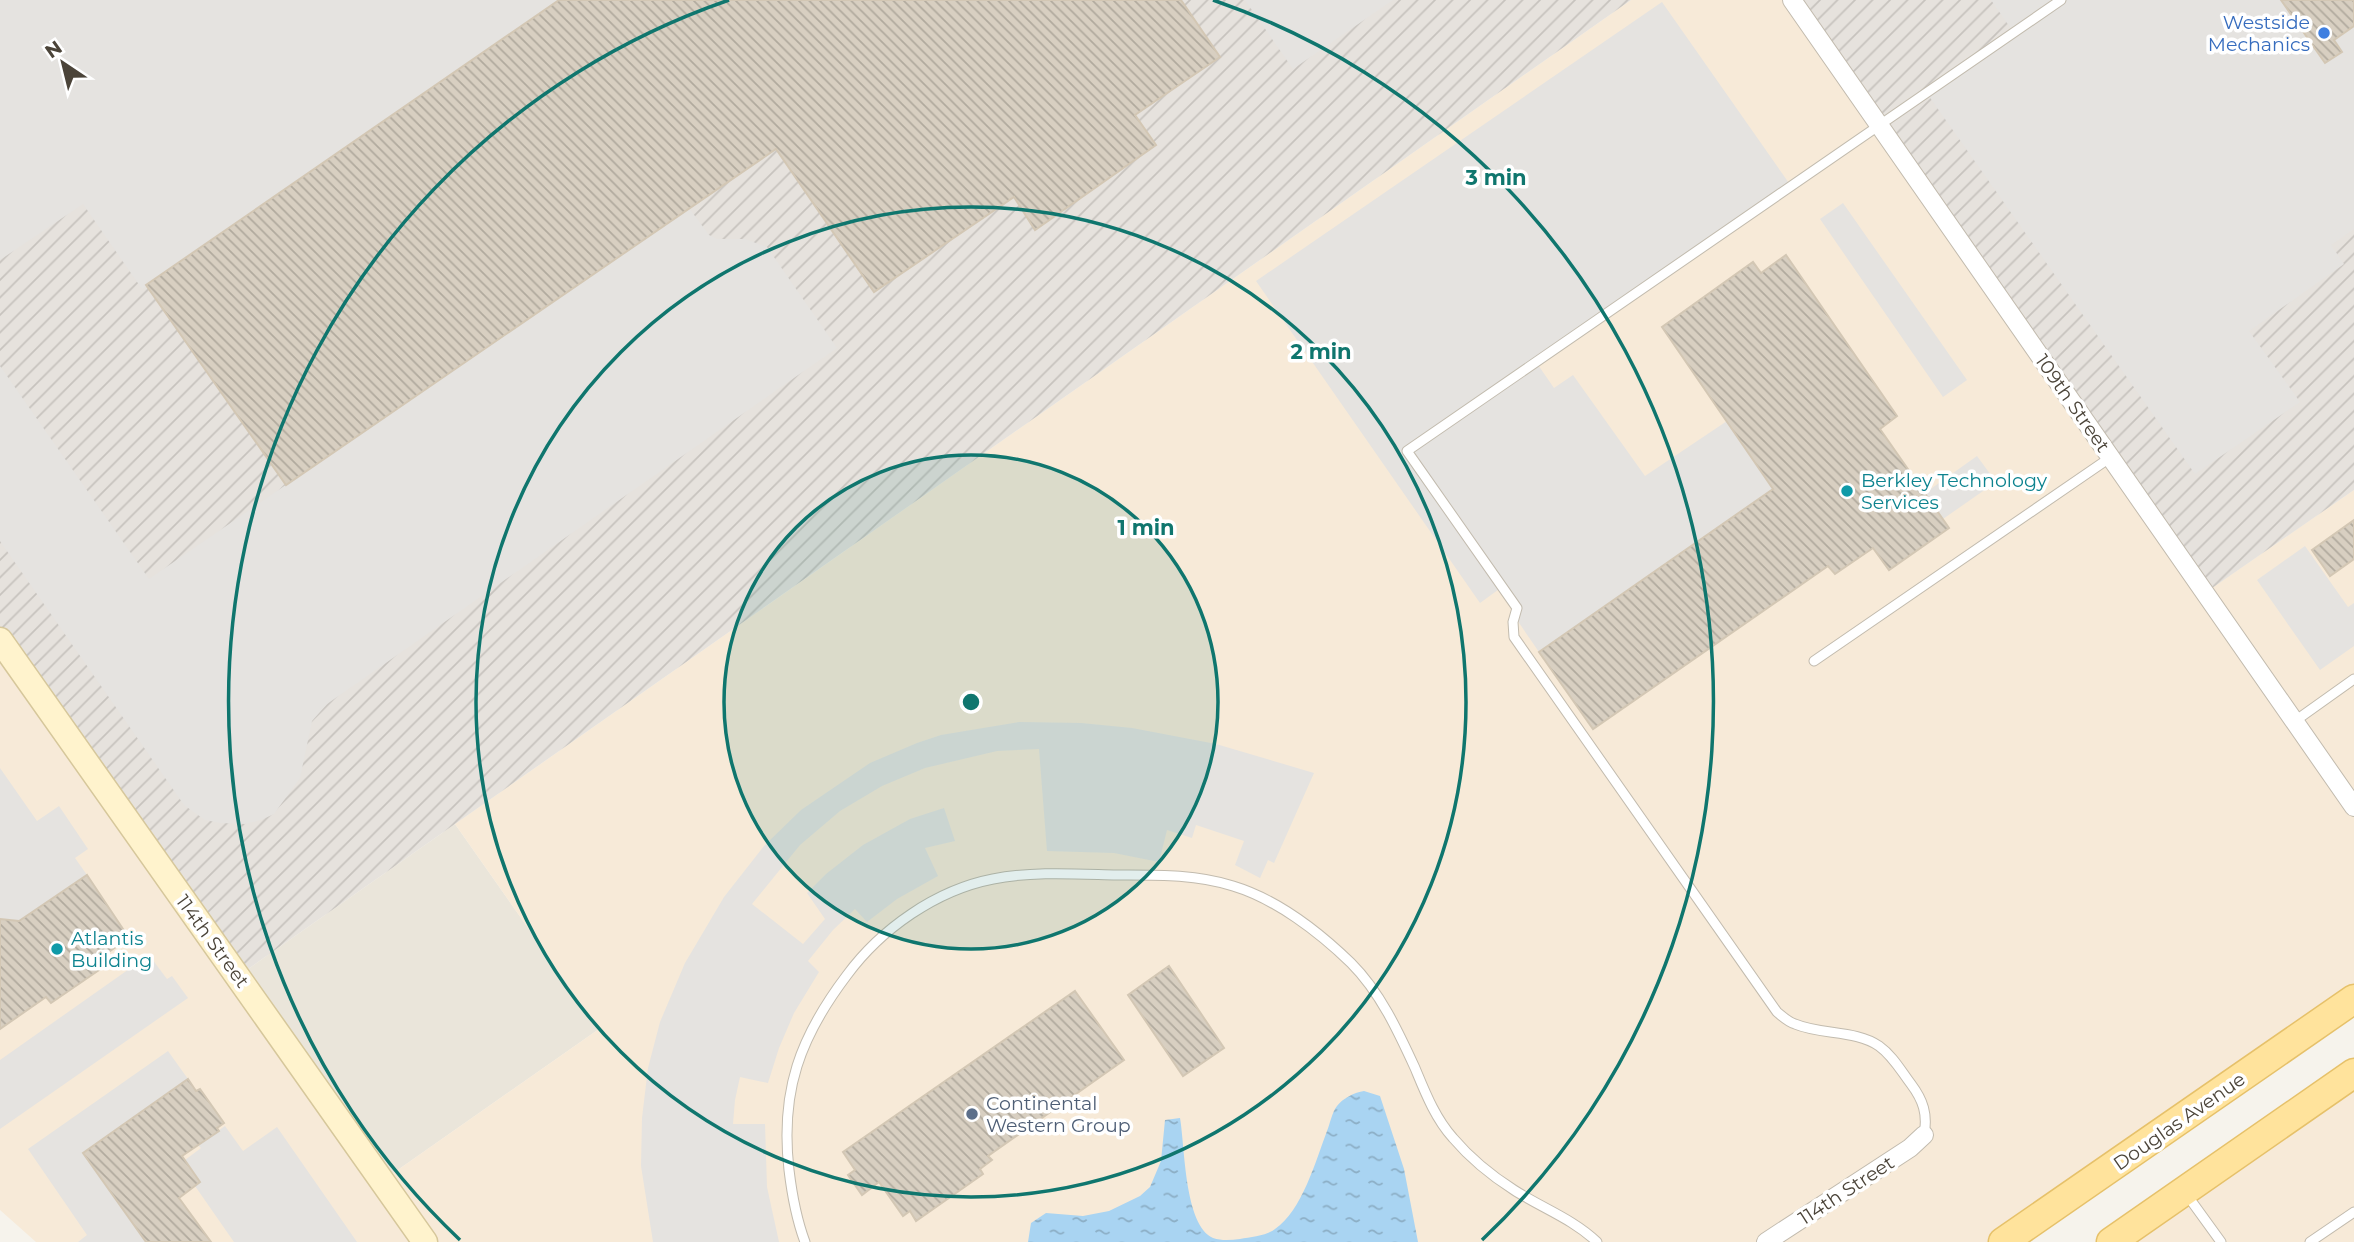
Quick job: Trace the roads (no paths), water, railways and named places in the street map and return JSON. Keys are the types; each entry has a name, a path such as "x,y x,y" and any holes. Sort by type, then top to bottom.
{"main road":[{"name":"Douglas Avenue","path":"2003,1242 2354,999"},
{"path":"2111,1242 2354,1073"}],"street":[{"name":"109th Street","path":"1792,0 2354,807"},
{"name":"114th Street","path":"0,640 425,1242"},
{"name":"114th Street","path":"1766,1242 1910,1148 1924,1135"}],"lane":[{"path":"1924,1135 1925,1110 1918,1093 1889,1054 1877,1044 1863,1039 1793,1024 1777,1012 1514,637 1513,622 1517,608 1407,451 2061,0"},
{"path":"1814,662 2111,457"},
{"path":"2295,721 2354,679"},
{"path":"805,1242 793,1204 787,1155 787,1103 791,1081 804,1045 835,990 877,940 910,915 944,896 991,879 1020,875 1068,874 1182,875 1209,880 1235,886 1303,922 1353,965 1388,1012 1431,1105 1452,1138 1483,1168 1514,1191 1584,1229 1597,1242"},
{"path":"2185,1191 2221,1242"},
{"path":"2309,1242 2354,1212"}],"water":[{"path":"1364,1091 1380,1096 1404,1169 1418,1242 1028,1242 1031,1223 1046,1213 1083,1216 1109,1211 1140,1196 1150,1187 1161,1161 1165,1120 1180,1118 1191,1202 1203,1230 1213,1238 1223,1240 1267,1233 1285,1221 1300,1198 1339,1103"}],"place":[{"name":"Westside Mechanics","path":"2324,33"},
{"name":"Berkley Technology Services","path":"1847,491"},
{"name":"Atlantis Building","path":"57,949"},
{"name":"Continental Western Group","path":"972,1114"}]}
